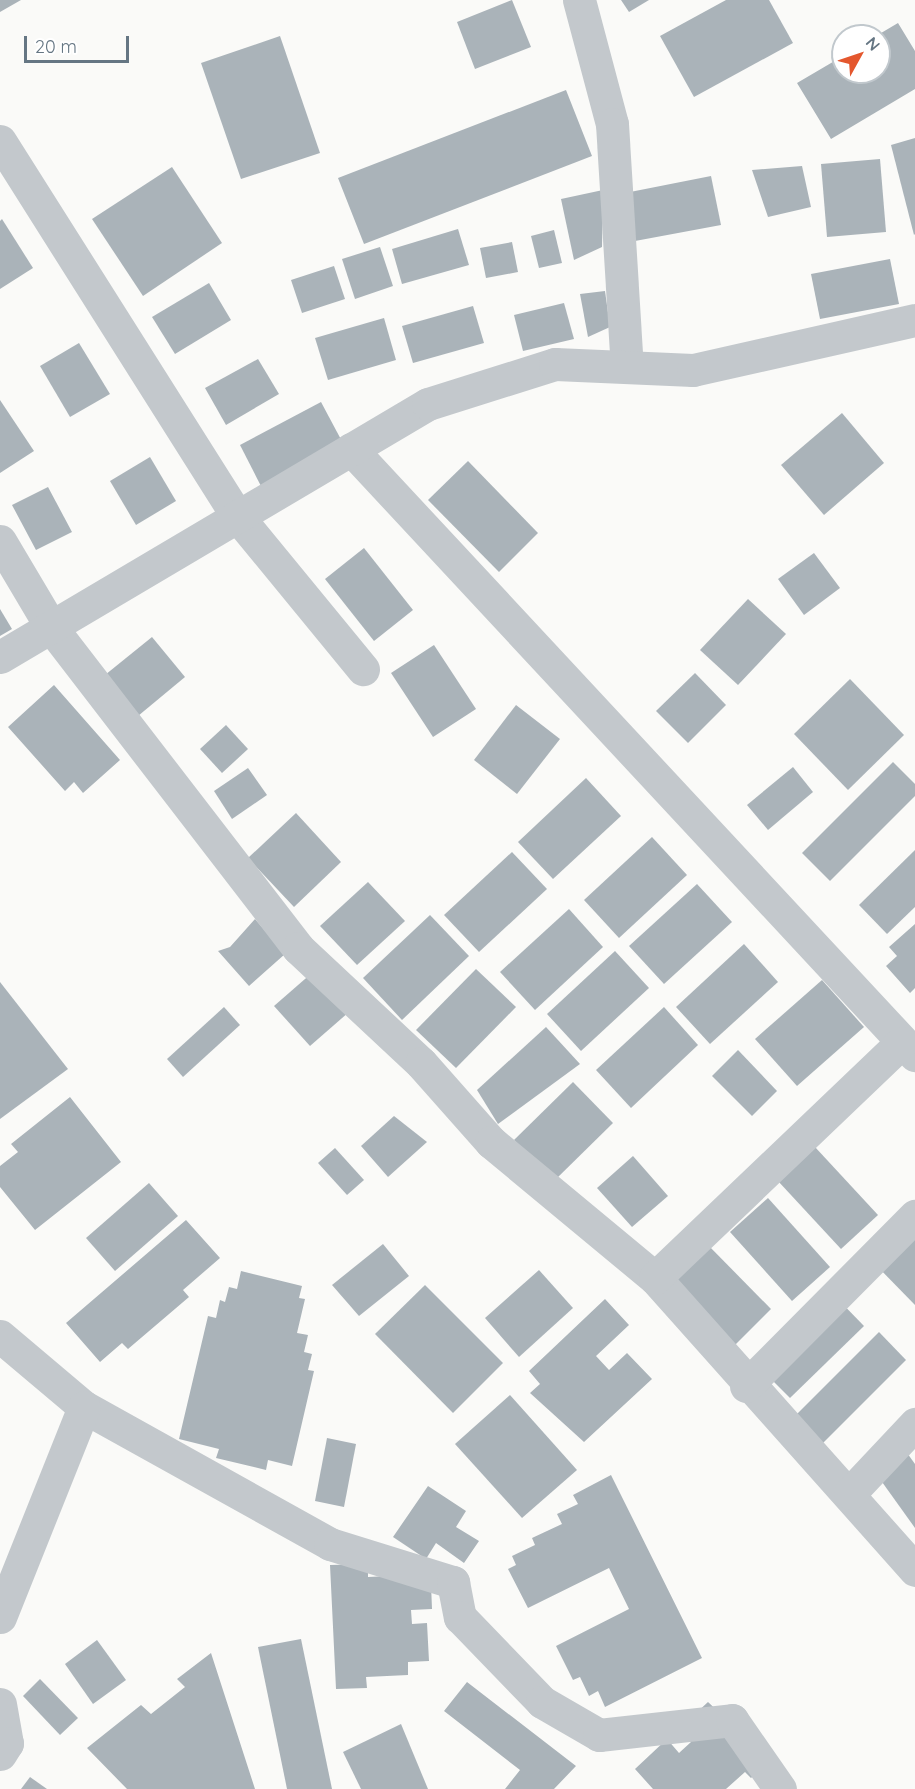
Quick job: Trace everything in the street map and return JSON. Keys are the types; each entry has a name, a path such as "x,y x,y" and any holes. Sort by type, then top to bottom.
{"street":[{"path":"579,0 612,124 627,367"},
{"path":"0,141 238,517 363,669"},
{"path":"0,657 428,404 555,364 693,370 915,320"},
{"path":"351,449 908,1049 655,1278"},
{"path":"0,542 51,627 298,948 421,1063 490,1142 655,1278 746,1386 850,1493 915,1570"},
{"path":"746,1386 915,1216"},
{"path":"0,1336 84,1407 330,1544 453,1582 460,1617 542,1702 599,1735 732,1720 780,1789"},
{"path":"0,1617 84,1407"},
{"path":"850,1493 915,1424"},
{"path":"0,1704 7,1743 0,1754"}],"building":[{"path":"0,0 21,0 0,12"},
{"path":"512,0 531,47 475,69 457,22"},
{"path":"621,0 649,0 629,12"},
{"path":"726,0 769,0 793,43 694,97 660,36"},
{"path":"898,23 915,51 915,89 831,139 797,83 831,63 831,84 891,84 891,27"},
{"path":"280,36 320,153 241,179 201,63"},
{"path":"566,90 592,156 364,244 338,178"},
{"path":"915,138 915,234 914,235 891,145"},
{"path":"880,159 886,232 827,237 821,164"},
{"path":"802,166 811,207 768,217 752,170"},
{"path":"172,167 222,243 143,296 92,219"},
{"path":"711,176 721,225 635,241 625,193"},
{"path":"603,190 602,247 574,260 561,199"},
{"path":"2,219 33,268 0,289 0,221"},
{"path":"458,229 469,265 402,284 392,249"},
{"path":"554,230 562,263 539,268 531,236"},
{"path":"512,242 518,272 486,278 480,248"},
{"path":"380,247 393,286 355,299 342,259"},
{"path":"890,259 899,304 820,319 811,274"},
{"path":"334,266 345,299 302,313 291,280"},
{"path":"209,283 231,320 175,354 152,317"},
{"path":"605,291 610,327 588,337 580,294"},
{"path":"564,303 574,339 523,351 514,315"},
{"path":"473,306 484,343 413,363 402,326"},
{"path":"384,318 396,360 328,380 315,338"},
{"path":"79,343 110,394 70,417 40,366"},
{"path":"258,359 279,394 226,425 205,388"},
{"path":"0,400 34,451 0,473"},
{"path":"321,402 345,447 263,490 240,445"},
{"path":"842,413 884,463 824,515 781,465"},
{"path":"150,457 176,501 136,525 110,481"},
{"path":"468,461 538,533 499,572 428,500"},
{"path":"48,487 72,532 36,550 12,505"},
{"path":"364,548 413,610 374,641 325,579"},
{"path":"814,553 840,588 804,615 778,579"},
{"path":"748,599 786,634 738,685 700,650"},
{"path":"0,609 12,629 0,636"},
{"path":"152,637 185,677 138,716 105,675"},
{"path":"434,645 476,709 433,737 391,673"},
{"path":"695,673 726,705 688,743 656,711"},
{"path":"850,679 904,735 848,790 794,734"},
{"path":"54,685 120,760 83,793 74,782 65,791 8,727"},
{"path":"516,705 560,739 517,794 474,760"},
{"path":"226,725 248,749 222,773 200,749"},
{"path":"893,762 915,784 915,796 830,881 802,853"},
{"path":"793,767 813,792 768,830 747,805"},
{"path":"248,768 267,795 232,819 214,791"},
{"path":"586,778 621,816 553,879 518,842"},
{"path":"296,813 341,862 294,907 248,858"},
{"path":"652,837 687,875 619,938 584,900"},
{"path":"915,850 915,907 887,934 859,905"},
{"path":"512,852 547,889 479,952 444,915"},
{"path":"368,882 405,921 357,965 320,926"},
{"path":"697,884 732,922 664,984 629,946"},
{"path":"569,909 603,947 535,1010 500,972"},
{"path":"430,915 469,956 402,1020 363,978"},
{"path":"255,919 285,954 249,986 218,951 230,947"},
{"path":"915,924 915,988 910,993 886,966 897,956 889,947"},
{"path":"744,944 778,982 710,1044 676,1007"},
{"path":"615,951 649,988 581,1051 547,1014"},
{"path":"476,969 516,1007 456,1068 416,1030"},
{"path":"313,972 349,1012 310,1046 274,1006"},
{"path":"822,980 864,1027 797,1086 755,1039"},
{"path":"0,982 68,1069 0,1119"},
{"path":"224,1007 240,1025 183,1077 167,1059"},
{"path":"664,1007 698,1045 631,1108 596,1070"},
{"path":"546,1027 580,1064 498,1124 477,1090"},
{"path":"738,1050 777,1091 752,1116 712,1076"},
{"path":"573,1082 613,1123 554,1181 514,1140"},
{"path":"70,1097 121,1162 35,1230 0,1187 0,1166 18,1152 11,1144"},
{"path":"394,1116 427,1142 388,1177 361,1146"},
{"path":"815,1147 878,1215 841,1249 778,1181"},
{"path":"335,1148 364,1180 347,1195 318,1163"},
{"path":"633,1156 668,1196 632,1227 597,1188"},
{"path":"149,1183 178,1216 115,1271 86,1238"},
{"path":"768,1198 830,1267 792,1301 730,1232"},
{"path":"186,1220 220,1258 183,1290 189,1297 128,1349 122,1343 100,1362 66,1323"},
{"path":"915,1222 915,1305 873,1262"},
{"path":"706,1243 771,1309 735,1345 670,1279"},
{"path":"383,1244 409,1276 359,1316 332,1285"},
{"path":"539,1270 573,1308 519,1357 485,1318"},
{"path":"241,1271 302,1286 299,1298 305,1299 297,1333 308,1335 304,1352 312,1354 308,1370 314,1371 292,1466 268,1460 266,1470 216,1458 219,1449 179,1439 208,1316 216,1318 220,1300 225,1302 229,1287 237,1289"},
{"path":"425,1285 503,1363 453,1413 375,1334"},
{"path":"829,1290 864,1326 790,1398 755,1363"},
{"path":"605,1299 629,1325 596,1356 609,1370 627,1353 652,1379 584,1442 530,1393 540,1384 529,1371"},
{"path":"879,1332 906,1360 822,1444 794,1417"},
{"path":"510,1395 577,1470 522,1518 455,1444"},
{"path":"327,1438 356,1444 344,1507 315,1501"},
{"path":"897,1439 915,1464 915,1528 867,1461"},
{"path":"611,1475 702,1658 605,1707 598,1691 589,1696 580,1677 573,1680 556,1646 629,1609 609,1568 528,1608 508,1569 516,1565 512,1556 535,1545 532,1538 562,1524 557,1514 578,1504 573,1495"},
{"path":"428,1486 466,1511 456,1527 479,1541 464,1563 436,1543 426,1559 393,1537"},
{"path":"368,1564 368,1577 409,1575 431,1584 432,1609 411,1610 412,1624 427,1623 429,1661 408,1662 408,1675 366,1677 367,1688 336,1689 330,1565"},
{"path":"301,1639 332,1789 287,1789 258,1647"},
{"path":"97,1640 126,1680 93,1704 65,1664"},
{"path":"211,1653 255,1789 127,1789 87,1748 141,1705 151,1714 185,1687 177,1679"},
{"path":"40,1679 78,1718 60,1735 23,1696"},
{"path":"467,1682 576,1766 554,1789 505,1789 520,1770 444,1711"},
{"path":"708,1702 770,1760 751,1778 745,1772 726,1789 653,1789 635,1769 667,1739 679,1753 691,1742 679,1729"},
{"path":"401,1724 428,1789 361,1789 343,1752"},
{"path":"30,1777 47,1789 21,1789"}]}
